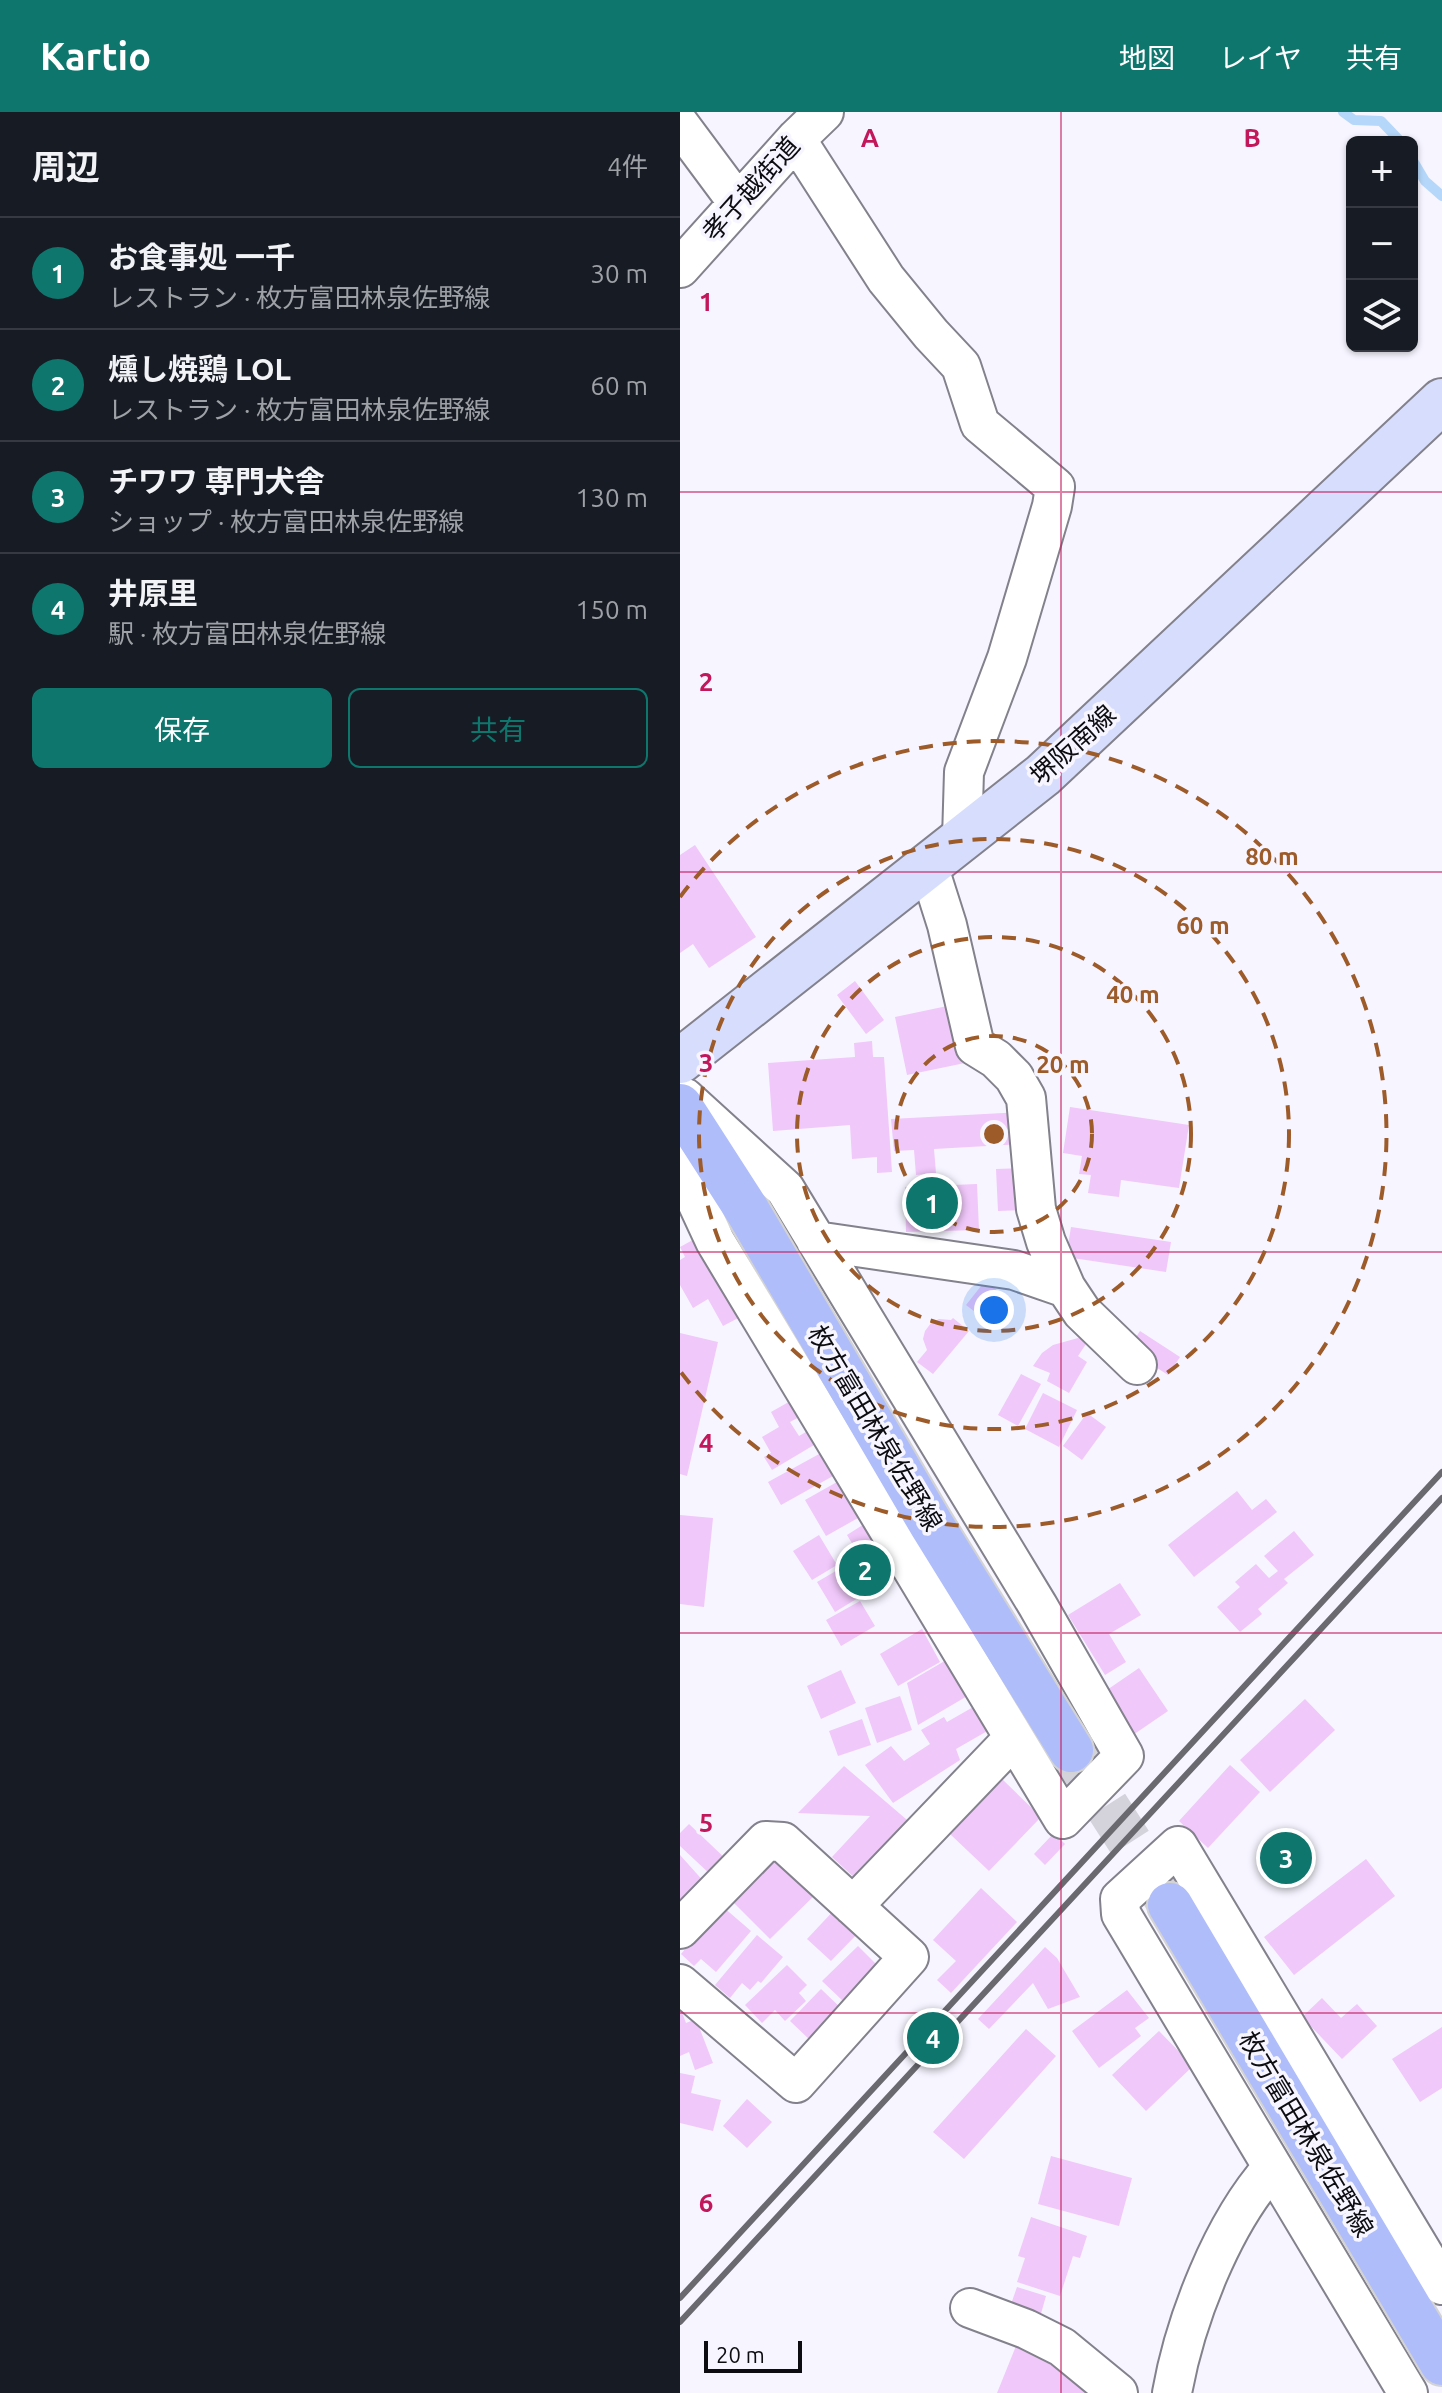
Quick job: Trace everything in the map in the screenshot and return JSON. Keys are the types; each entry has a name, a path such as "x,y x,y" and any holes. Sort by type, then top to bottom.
{"main road":[{"name":"堺阪南線","path":"680,1061 1043,775 1442,401"},
{"name":"枚方富田林泉佐野線","path":"680,1106 747,1210 931,1524 1071,1750"},
{"name":"枚方富田林泉佐野線","path":"1170,1905 1442,2363"}],"street":[{"name":"孝子越街道","path":"680,268 807,122"},
{"path":"807,122 886,279 961,366 980,424 1055,487 1007,658 964,772 962,839"},
{"path":"680,125 738,203"},
{"path":"928,865 947,925 975,1046 996,1059 1014,1077 1026,1098 1036,1209 1046,1242 1066,1288 1082,1312 1137,1365"},
{"path":"680,1093 785,1189 1038,1606 1124,1756 1063,1819 715,1241 688,1205 680,1143"},
{"path":"816,1241 1014,1270 1066,1288"},
{"path":"853,1906 1014,1738"},
{"path":"680,1929 766,1841 783,1842 909,1957 796,2083 680,1984"},
{"path":"1408,2393 1121,1914 1120,1899 1178,1846 1442,2285"},
{"path":"1172,2393 1180,2349 1208,2273 1255,2187 1272,2168"},
{"path":"970,2308 1026,2329 1062,2347 1118,2393"}],"building":[{"path":"695,845 756,937 709,968 693,944 680,953 680,855"},
{"path":"855,981 884,1020 866,1034 837,995"},
{"path":"952,1005 965,1063 907,1075 895,1017"},
{"path":"872,1041 873,1057 884,1057 892,1172 877,1173 877,1157 852,1159 850,1125 773,1131 768,1063 855,1057 854,1043"},
{"path":"1070,1107 1189,1125 1179,1188 1121,1180 1119,1197 1088,1193 1091,1175 1079,1174 1082,1156 1063,1153"},
{"path":"1022,1112 1024,1144 934,1149 936,1173 916,1175 914,1150 894,1151 891,1119"},
{"path":"1026,1168 1027,1210 998,1211 996,1169"},
{"path":"977,1184 979,1230 906,1232 905,1187"},
{"path":"1071,1227 1171,1242 1166,1272 1066,1257"},
{"path":"700,1236 744,1315 723,1326 708,1299 693,1308 680,1285 680,1260 685,1257 680,1247"},
{"path":"985,1281 1002,1294 983,1318 966,1305"},
{"path":"953,1318 969,1331 933,1374 917,1362 927,1350 923,1339 925,1331 939,1319"},
{"path":"1140,1331 1180,1357 1168,1375 1128,1349"},
{"path":"680,1333 718,1342 687,1476 680,1474"},
{"path":"1078,1338 1088,1341 1078,1356 1087,1362 1069,1393 1047,1381 1050,1373 1033,1366 1042,1353 1053,1345"},
{"path":"1021,1374 1041,1384 1018,1426 998,1415"},
{"path":"1043,1393 1077,1410 1059,1447 1025,1429"},
{"path":"794,1399 803,1415 790,1422 799,1436 811,1429 819,1442 772,1470 764,1457 771,1453 762,1437 779,1427 771,1412"},
{"path":"1087,1413 1106,1427 1082,1460 1063,1446"},
{"path":"821,1453 833,1476 781,1505 768,1482"},
{"path":"837,1482 858,1518 826,1536 805,1500"},
{"path":"1237,1491 1252,1510 1266,1499 1277,1512 1194,1577 1168,1545"},
{"path":"680,1515 713,1518 704,1607 680,1604"},
{"path":"869,1521 893,1562 866,1578 856,1561 861,1558 847,1535"},
{"path":"1294,1531 1314,1555 1284,1579 1288,1583 1258,1609 1262,1614 1240,1632 1217,1607 1240,1587 1235,1582 1256,1564 1269,1578 1278,1571 1264,1556"},
{"path":"819,1535 837,1565 812,1580 793,1551"},
{"path":"841,1568 858,1598 835,1612 817,1582"},
{"path":"1120,1583 1141,1615 1109,1634 1126,1662 1105,1675 1068,1615"},
{"path":"860,1601 875,1626 841,1646 826,1620"},
{"path":"922,1629 940,1662 898,1686 880,1654"},
{"path":"948,1659 969,1695 918,1725 907,1683"},
{"path":"1139,1668 1168,1711 1130,1737 1101,1694"},
{"path":"841,1670 856,1703 821,1719 807,1686"},
{"path":"900,1696 912,1730 877,1743 865,1708"},
{"path":"1305,1699 1335,1730 1270,1792 1240,1760"},
{"path":"975,1706 989,1730 956,1749 960,1760 893,1803 865,1765 891,1746 904,1761 930,1744 921,1730 944,1717 947,1722"},
{"path":"862,1719 871,1745 838,1756 829,1731"},
{"path":"1230,1765 1260,1792 1208,1848 1179,1821"},
{"path":"844,1766 913,1825 858,1881 832,1857 870,1816 798,1813"},
{"path":"1002,1779 1041,1817 989,1871 950,1834"},
{"path":"689,1824 727,1860 712,1876 680,1846 680,1833"},
{"path":"1054,1833 1065,1844 1045,1865 1034,1854"},
{"path":"680,1855 706,1884 680,1911"},
{"path":"779,1856 817,1893 770,1939 733,1902"},
{"path":"1366,1859 1395,1896 1294,1975 1264,1937"},
{"path":"981,1888 1017,1922 951,1993 937,1980 956,1961 933,1940"},
{"path":"722,1906 751,1931 716,1972 701,1959 694,1966 681,1954"},
{"path":"837,1907 861,1930 831,1961 807,1939"},
{"path":"757,1935 783,1957 761,1983 758,1981 750,1990 742,1983 730,1998 715,1985"},
{"path":"858,1946 879,1967 844,2002 822,1981"},
{"path":"1045,1947 1057,1958 1080,1997 1048,2009 1033,1983 989,2029 978,2019"},
{"path":"787,1965 807,1985 799,1993 806,2001 785,2021 775,2010 762,2023 745,2005"},
{"path":"821,1989 842,2009 811,2041 790,2021"},
{"path":"1127,1990 1149,2018 1135,2028 1141,2036 1099,2068 1072,2031"},
{"path":"1322,1998 1341,2018 1357,2004 1377,2026 1342,2059 1302,2017"},
{"path":"680,2007 686,2023 696,2019 713,2063 695,2070 689,2052 680,2056"},
{"path":"1442,2027 1442,2088 1420,2102 1392,2059"},
{"path":"1026,2029 1056,2056 964,2159 933,2132"},
{"path":"1159,2031 1193,2066 1146,2111 1112,2075"},
{"path":"680,2073 695,2076 691,2093 721,2100 713,2131 680,2123"},
{"path":"747,2099 772,2122 747,2148 723,2126"},
{"path":"1051,2156 1132,2178 1119,2226 1038,2204"},
{"path":"1031,2217 1087,2236 1080,2258 1073,2256 1060,2296 1017,2282 1025,2258 1018,2256"},
{"path":"1017,2287 1046,2296 1040,2317 1010,2307"},
{"path":"1016,2346 1094,2377 1088,2393 997,2393"}],"waterway":[{"path":"1343,112 1354,120 1381,121 1395,136"},
{"path":"1418,169 1425,181 1442,196"}],"tunnel":[{"path":"1071,1750 1170,1905"}],"railway":[{"path":"680,2298 1442,1472"},
{"path":"680,2322 1442,1498"}],"place":[{"name":"お食事処 一千","path":"932,1203"},
{"name":"燻し焼鶏 LOL","path":"865,1570"},
{"name":"チワワ 専門犬舎","path":"1286,1858"},
{"name":"井原里","path":"933,2038"}]}
